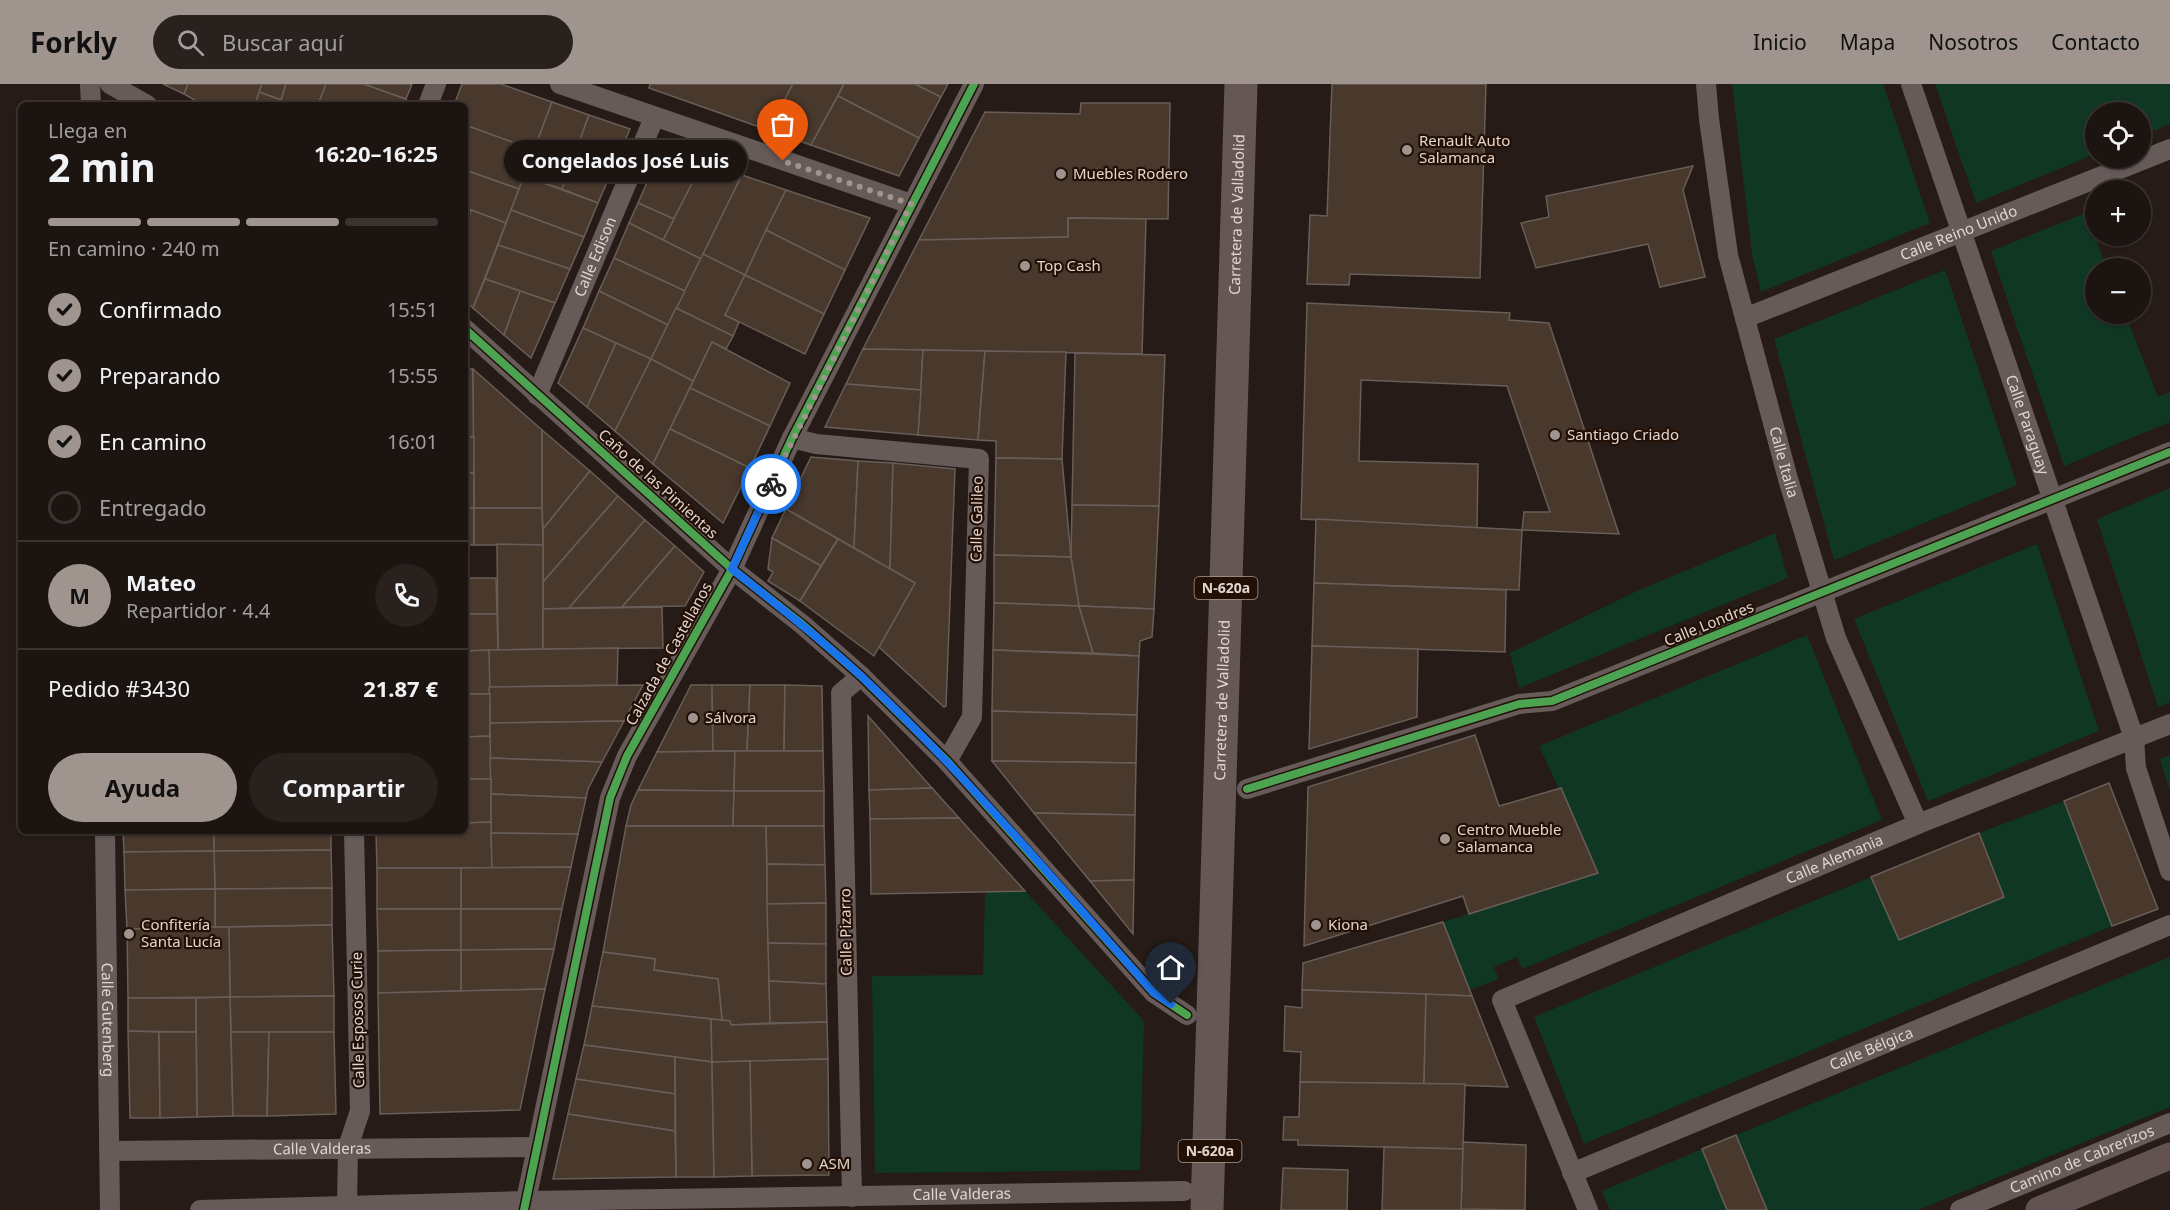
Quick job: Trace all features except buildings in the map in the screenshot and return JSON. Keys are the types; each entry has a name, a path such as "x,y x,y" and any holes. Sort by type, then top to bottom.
{"highway":[{"name":"Carretera de Valladolid","path":"1196,1201 1241,84"}],"street":[{"path":"90,84 91,102"},
{"path":"110,84 142,102"},
{"path":"429,102 436,84"},
{"path":"560,84 911,204"},
{"name":"Calzada de Castellanos","path":"525,1205 610,798 627,756 732,569 792,438 975,84"},
{"name":"Calle Italia","path":"1706,84 1728,255 1822,594 1836,638 1918,824"},
{"name":"Calle Paraguay","path":"1911,84 2134,738 2136,768 2170,871"},
{"name":"Calle Edison","path":"537,395 654,118"},
{"name":"Calle Reino Unido","path":"1745,318 2170,149"},
{"name":"Caño de las Pimientas","path":"468,332 732,569 803,625 861,676 946,761 1154,993 1187,1015"},
{"name":"Calle Galileo","path":"792,438 816,444 979,459 972,717 946,761"},
{"name":"Calle Londres","path":"1247,789 1519,704 1552,701 2170,452"},
{"name":"Calle Pizarro","path":"852,1197 842,693 861,676"},
{"name":"Calle Alemania","path":"1572,1173 1503,1000 1918,824 2170,724"},
{"name":"Calle Gutenberg","path":"105,834 110,1210"},
{"name":"Calle Esposos Curie","path":"347,1207 348,1147 360,1111 354,834"},
{"name":"Calle Bélgica","path":"1572,1173 2170,925"},
{"name":"Camino de Cabrerizos","path":"1960,1210 2170,1123"},
{"name":"Calle Valderas","path":"109,1151 536,1147"},
{"path":"2039,1210 2170,1156"},
{"path":"1572,1173 1588,1210"},
{"name":"Calle Valderas","path":"200,1210 525,1205 727,1205 852,1197 982,1202 1196,1201"}],"green space":[{"path":"1732,84 1883,84 1930,223 1761,292 1752,254"},
{"path":"1935,84 2170,84 2170,124 2151,132 2151,102 2085,102 2085,158 1976,203"},
{"path":"2085,213 2085,246 2099,246 2103,258 2085,258 2085,324 2129,324 2158,397 2170,392 2170,422 2064,466 1991,251"},
{"path":"1945,270 2017,485 1834,560 1774,339"},
{"path":"2170,488 2170,702 2158,707 2097,519"},
{"path":"1775,533 1788,578 1519,688 1510,653 1637,591"},
{"path":"2037,544 2099,731 1928,801 1854,619"},
{"path":"1807,635 1882,820 1522,969 1517,957 1494,967 1499,979 1470,990 1443,922 1598,873 1539,746"},
{"path":"2170,755 2170,791 2160,759"},
{"path":"2064,801 2112,926 1584,1144 1534,1017 1871,877 1900,940 2004,897 1979,833"},
{"path":"1025,891 1144,1021 1140,1170 875,1173 872,976 983,975 985,892"},
{"path":"2170,957 2170,1107 1918,1210 1767,1210 1736,1135"},
{"path":"1702,1149 1727,1210 1610,1210 1602,1191"}],"cycle path":[{"path":"524,1210 610,798 627,756 732,569 792,438 974,84"},
{"path":"468,332 732,569 803,625 861,676 947,761 1154,993 1187,1015"},
{"path":"1247,789 1519,704 1552,701 2170,452"}],"way so far":[{"path":"771,484 911,204 783,161"}],"place":[{"name":"Renault Auto Salamanca","path":"1407,150"},
{"name":"Congelados José Luis","path":"783,161"},
{"name":"Muebles Rodero","path":"1061,174"},
{"name":"Top Cash","path":"1025,266"},
{"name":"Santiago Criado","path":"1555,435"},
{"name":"Sálvora","path":"693,718"},
{"name":"Centro Mueble Salamanca","path":"1445,839"},
{"name":"Kiona","path":"1316,925"},
{"name":"Confitería Santa Lucía","path":"129,934"},
{"name":"ASM","path":"807,1164"}],"route":[{"path":"771,484 732,569 803,625 861,676 946,761 1154,993 1171,1004"}]}
